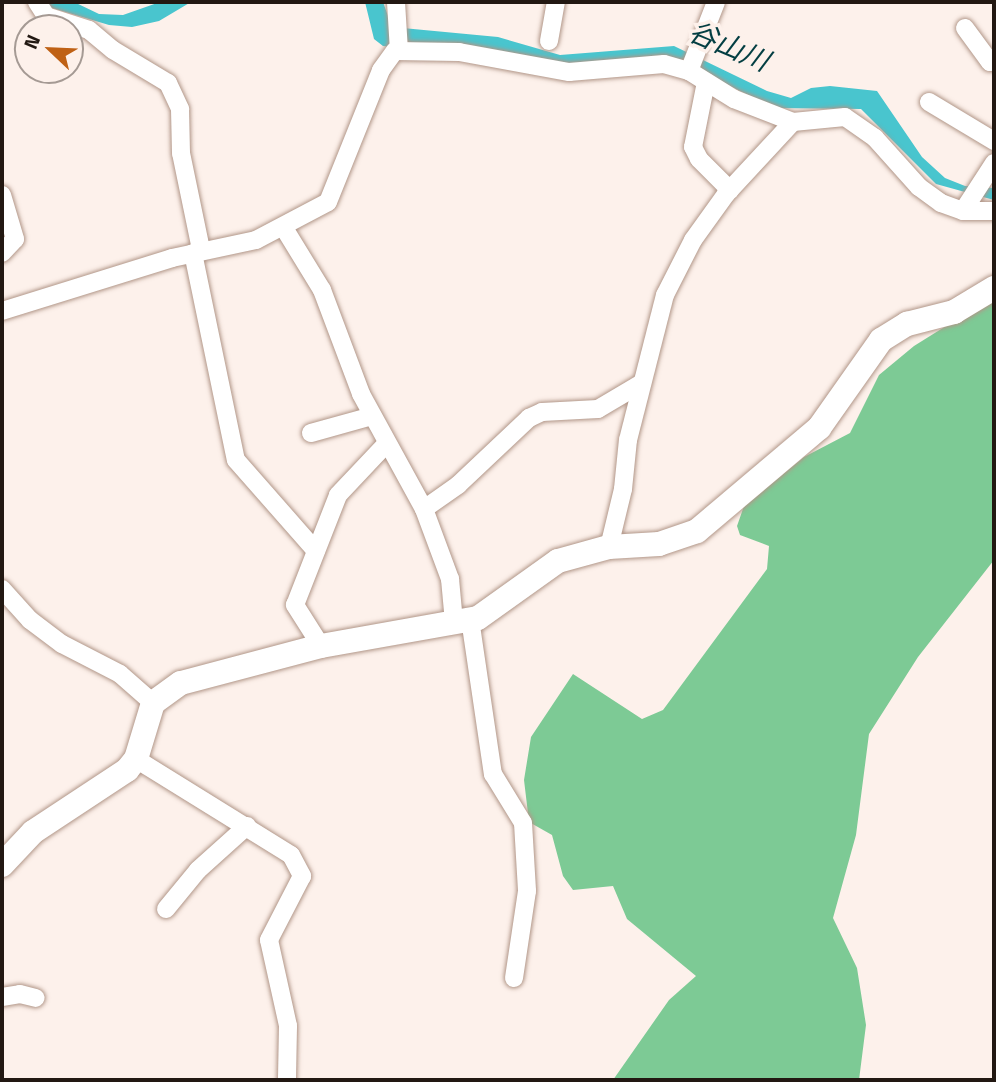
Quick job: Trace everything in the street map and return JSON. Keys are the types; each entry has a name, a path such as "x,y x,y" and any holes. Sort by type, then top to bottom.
{"street":[{"path":"549,41 556,2"},
{"path":"689,71 716,2"},
{"path":"38,4 47,16 89,30 113,51 169,83 180,109 187,188 197,251 236,460 316,551"},
{"path":"2,312 197,251 256,240 284,228 328,202 381,70 399,51 396,4"},
{"path":"965,28 990,62 994,61"},
{"path":"399,51 459,52 569,72 664,64 689,71 734,99 793,122 845,117 864,127 919,187 941,203 963,211 994,212"},
{"path":"706,82 693,147 699,159 730,190"},
{"path":"929,102 994,141"},
{"path":"609,547 642,383 665,295 693,240 730,190 793,122"},
{"path":"963,211 990,170"},
{"path":"2,195 15,239 2,253"},
{"path":"284,228 322,290 372,416 424,509 450,579 462,620 493,774 523,823 527,891 514,978"},
{"path":"2,865 33,832 89,798 136,759 153,703 181,683 321,646 478,618 558,561 609,547 659,544 697,531 819,428 881,340 907,324 954,313 994,288"},
{"path":"424,509 458,485 529,418 542,412 598,409 642,383"},
{"path":"311,433 372,416"},
{"path":"321,646 295,605 338,495 386,444"},
{"path":"2,589 30,620 62,644 120,674 153,703"},
{"path":"136,759 291,855 302,876 269,940 288,1026 287,1080"},
{"path":"166,909 198,870 247,826"},
{"path":"2,997 20,994 36,999"}],"green space":[{"path":"994,296 994,560 918,657 869,734 856,835 833,918 857,968 866,1025 859,1080 613,1080 669,1000 696,976 627,919 613,886 573,890 563,876 552,835 529,822 524,780 531,737 573,674 642,719 663,710 767,569 769,546 740,535 737,526 744,506 804,457 850,433 879,375 914,346"}],"water":[{"path":"32,2 74,2 99,14 123,15 160,2 191,2 159,21 132,27 109,25 84,18 84,14 72,14"},
{"path":"365,2 383,2 392,27 498,37 560,55 674,46 767,91 791,98 811,88 830,86 877,91 922,157 945,178 965,186 994,188 994,200 936,184 861,109 774,108 702,72 548,64 383,46 374,39"}],"water label":[{"name":"谷山川","path":"729,46"}]}
